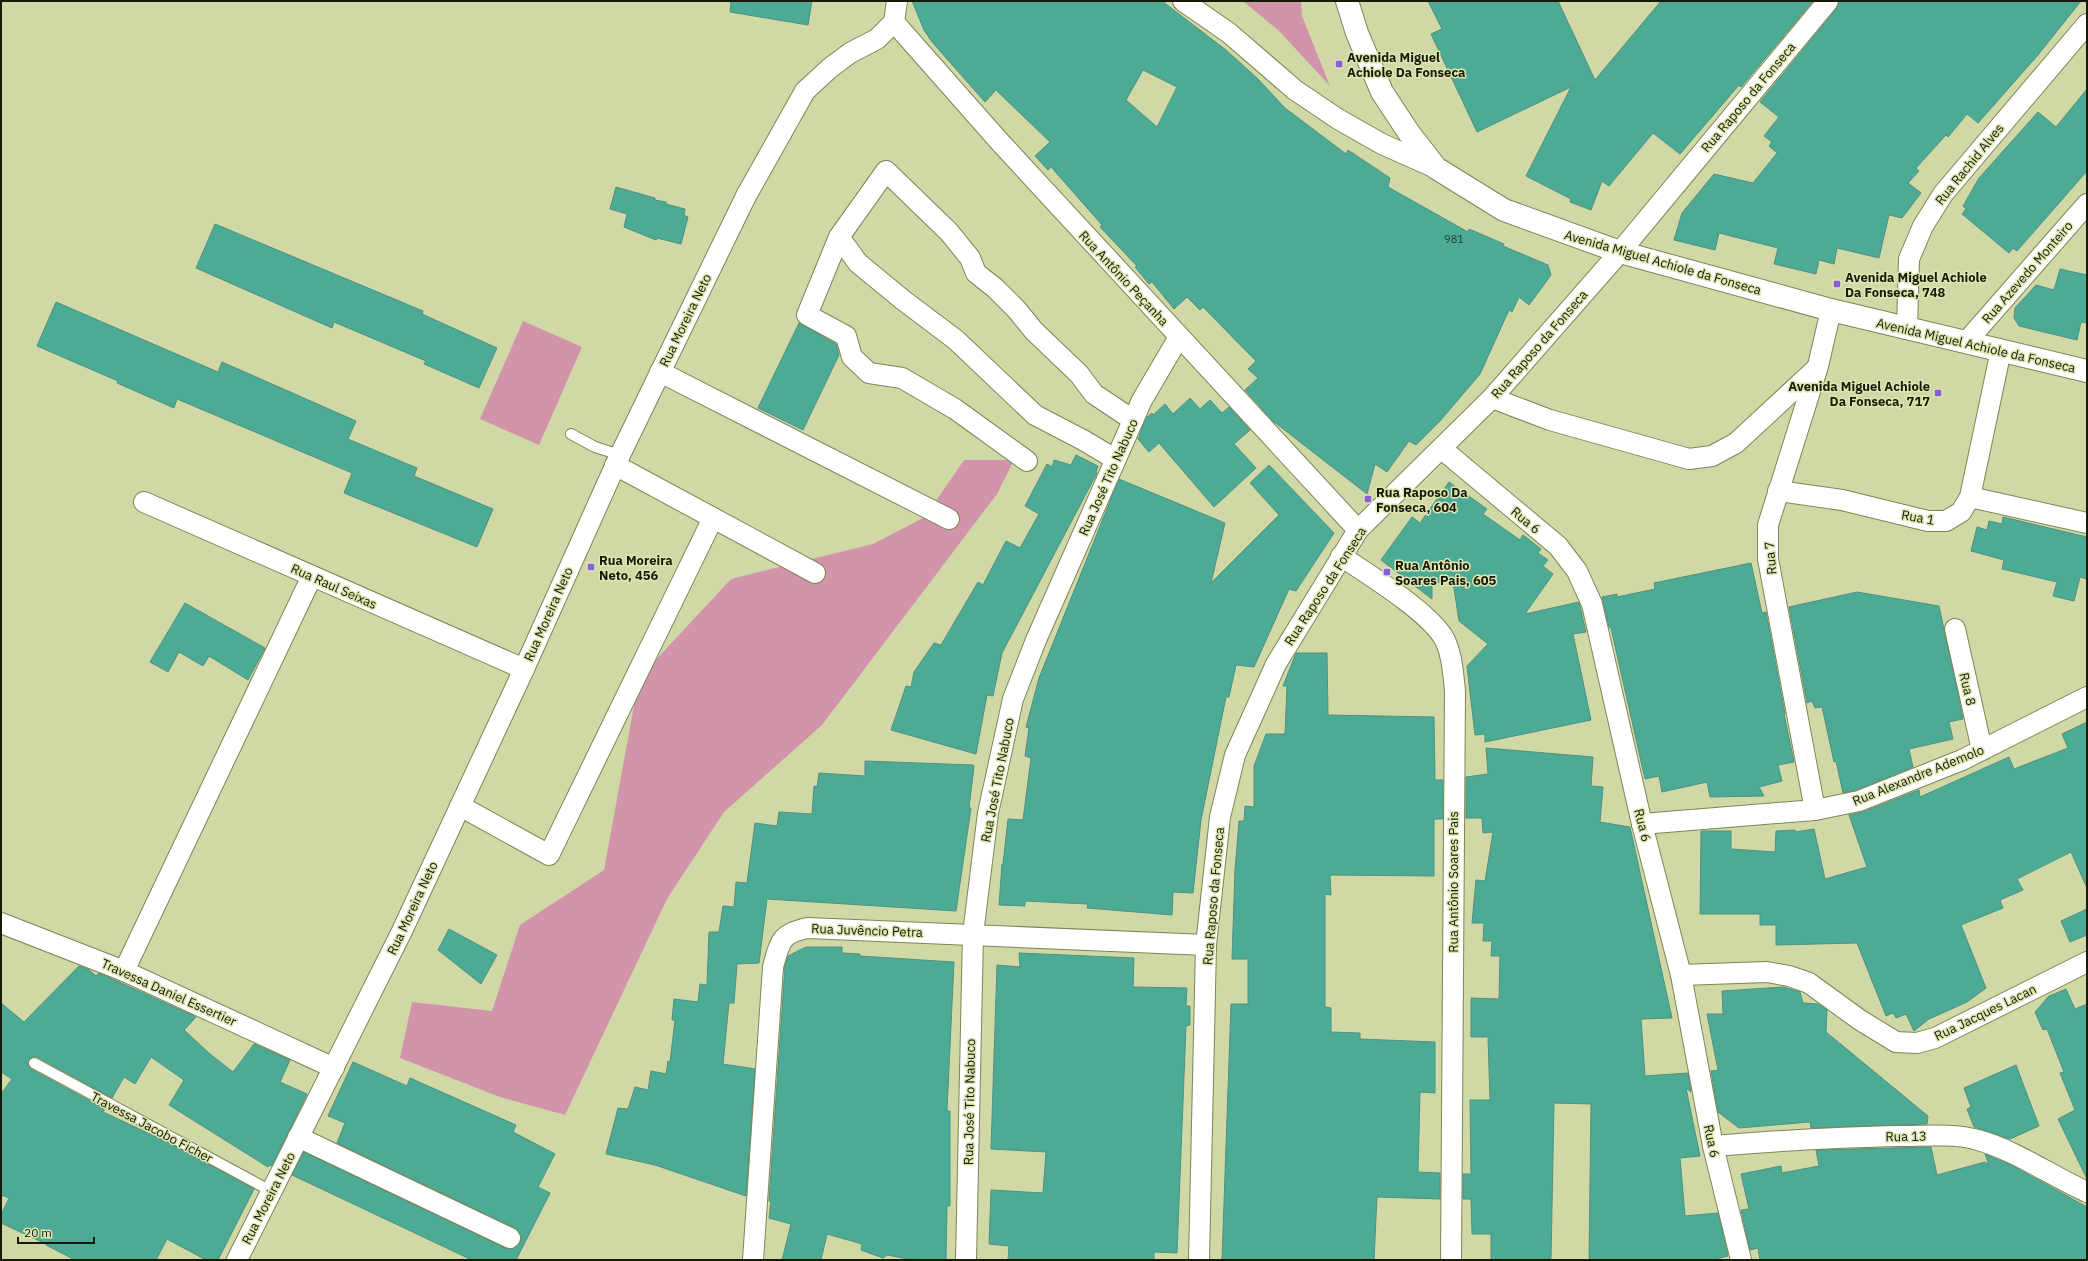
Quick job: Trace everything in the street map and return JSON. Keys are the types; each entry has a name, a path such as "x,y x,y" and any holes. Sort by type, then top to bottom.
{"street":[{"path":"894,22 898,1"},
{"path":"1183,1 1229,33 1295,90 1338,119 1382,144 1436,168"},
{"name":"Avenida Miguel Achiole da Fonseca","path":"1347,1 1357,33 1382,92 1409,133 1436,168 1504,210 1620,252 1831,310 1907,329 1967,341 2087,371"},
{"name":"Rua Raposo da Fonseca","path":"1199,1260 1206,945 1220,817 1235,755 1276,664 1358,530 1442,449 1492,398 1620,252 1828,1"},
{"name":"Rua Antônio Peçanha","path":"894,22 939,75 999,141 1358,530"},
{"name":"Rua Moreira Neto","path":"237,1260 402,931 524,669 617,460 746,196 806,91 830,68 850,53 877,39 894,22"},
{"name":"Rua Rachid Alves","path":"1907,329 1909,259 1923,226 1943,194 2087,24"},
{"path":"1027,461 955,409 902,378 869,372 852,357 846,336 807,316 839,238 886,171 949,232 970,258 976,273 996,288 1034,331 1079,374 1094,394 1133,420"},
{"name":"Rua Azevedo Monteiro","path":"1967,341 2087,204"},
{"path":"839,238 858,262 903,300 956,340 1035,415 1083,440 1115,460"},
{"name":"Rua 7","path":"1815,810 1768,559 1768,526 1818,366 1831,310"},
{"name":"Rua José Tito Nabuco","path":"966,1260 973,934 988,813 1013,699 1036,640 1142,400 1179,337"},
{"name":"Rua 1","path":"1778,491 1842,500 1928,521 1946,521 1962,512 1970,496 2001,350"},
{"path":"1492,398 1550,420 1689,459 1712,456 1736,443 1818,366"},
{"path":"660,372 949,519"},
{"name":"Rua 6","path":"1442,449 1558,546 1577,571 1592,604 1642,824 1680,975 1713,1146 1741,1260"},
{"path":"617,460 713,518 815,573"},
{"path":"1970,496 2087,522"},
{"name":"Rua Raul Seixas","path":"144,502 524,669"},
{"path":"460,806 549,855 713,518"},
{"name":"Rua Antônio Soares Pais","path":"1341,556 1425,616 1442,636 1451,660 1454,699 1451,1260"},
{"path":"124,971 312,576"},
{"name":"Rua 8","path":"1955,629 1982,750"},
{"name":"Rua Alexandre Ademolo","path":"1642,824 1815,810 1860,802 1962,760 2087,697"},
{"name":"Travessa Daniel Essertier","path":"1,924 40,937 124,971 334,1068"},
{"name":"Rua Juvêncio Petra","path":"753,1260 773,967 779,944 793,931 808,928 1206,945"},
{"name":"Rua Jacques Lacan","path":"1680,975 1767,972 1789,976 1809,984 1860,1020 1896,1042 1917,1043 1935,1038 2087,962"},
{"name":"Rua 13","path":"1713,1146 1832,1137 1947,1136 1969,1139 1998,1146 2060,1180 2087,1192"},
{"path":"298,1137 510,1238"}],"lane":[{"path":"571,434 617,460"},
{"name":"Travessa Jacobo Ficher","path":"34,1063 271,1191"}],"shaded area":[{"path":"1243,1 1301,1 1302,16 1330,86 1279,31"},
{"path":"523,321 582,347 539,445 480,419"},
{"path":"964,460 1014,460 997,494 822,725 724,812 667,899 565,1115 500,1097 400,1058 412,1002 492,1011 520,925 604,870 639,678 731,579 873,544 925,517"}],"building":[{"path":"731,1 812,1 808,25 730,12"},
{"path":"912,1 1162,1 1226,50 1258,79 1285,108 1346,154 1348,150 1390,178 1388,187 1468,232 1469,229 1504,244 1503,246 1548,265 1551,275 1529,305 1519,297 1512,312 1509,310 1480,374 1440,421 1416,445 1409,441 1387,472 1375,464 1367,494 1273,421 1245,390 1258,378 1248,369 1256,361 1203,307 1200,310 1187,297 1174,309 1152,282 1149,284 1135,267 1137,266 1100,227 1102,225 1051,167 1048,170 1035,156 1050,142 996,90 985,102 932,42 924,30","holes":["1143,70 1177,87 1157,127 1126,100"]},
{"path":"1428,1 1558,1 1595,80 1661,1 1813,1 1741,87 1739,85 1680,154 1653,133 1609,186 1602,181 1591,210 1570,202 1571,199 1526,176 1571,87 1477,132 1431,34 1442,29"},
{"path":"1839,1 2081,1 2038,55 1978,123 1967,114 1948,137 1946,135 1916,168 1919,171 1908,183 1921,193 1902,218 1889,215 1879,258 1837,248 1834,264 1819,260 1816,274 1774,264 1778,248 1719,233 1715,250 1674,240 1682,213 1714,174 1753,183 1777,153 1769,146 1772,142 1764,136 1779,117 1760,102 1837,8"},
{"path":"2087,89 2087,171 2017,251 2013,248 2009,253 1962,214 1966,209 1963,206 1979,178 2038,112 2056,127"},
{"path":"616,187 655,198 655,200 666,202 666,204 685,209 684,215 688,217 681,244 657,238 656,240 624,227 627,214 610,209"},
{"path":"215,224 423,311 422,314 497,348 479,388 424,364 426,361 334,322 332,328 196,268"},
{"path":"2060,269 2087,275 2087,323 2081,322 2077,340 2019,326 2014,318 2015,308 2036,285 2054,290"},
{"path":"56,302 218,372 222,362 356,421 348,439 417,468 414,476 493,509 477,547 344,493 352,473 177,399 174,408 117,383 118,381 37,346"},
{"path":"799,323 836,344 839,355 803,430 758,408"},
{"path":"1190,398 1200,409 1210,400 1222,413 1229,407 1250,430 1234,444 1256,468 1214,507 1159,443 1149,452 1138,439 1146,418 1152,413 1153,415 1165,404 1173,414"},
{"path":"1076,455 1098,466 1097,473 1002,653 993,696 987,695 976,754 891,730 906,686 911,687 914,672 934,643 941,645 978,582 983,585 1006,541 1020,548 1039,514 1025,506 1047,464 1052,467 1054,460 1071,465"},
{"path":"1269,465 1334,533 1296,591 1289,589 1254,667 1236,665 1229,697 1226,697 1201,820 1193,893 1173,892 1172,915 1087,908 1088,904 1025,901 1025,906 999,905 1002,864 1008,819 1023,820 1031,758 1025,756 1029,728 1026,727 1039,678 1119,479 1225,523 1211,583 1279,515 1250,483"},
{"path":"1449,482 1487,509 1483,514 1520,540 1523,535 1541,549 1538,553 1548,560 1543,566 1553,574 1525,614 1579,602 1586,632 1573,634 1591,720 1485,742 1485,734 1475,735 1467,666 1488,644 1459,621 1453,582 1432,583 1432,599 1381,560 1412,517 1420,523"},
{"path":"2003,517 2087,537 2087,579 2080,577 2074,601 2053,596 2057,582 2002,569 2004,560 1971,551 1977,527 1987,530 1989,521 2002,524"},
{"path":"1751,563 1762,613 1766,612 1794,762 1778,765 1782,781 1759,787 1764,796 1710,797 1707,782 1662,792 1659,776 1645,779 1611,628 1609,627 1602,597 1617,594 1617,597 1655,589 1654,583"},
{"path":"1857,592 1939,606 1963,719 1949,722 1953,739 1909,749 1913,767 1856,790 1843,793 1836,761 1834,762 1822,707 1815,708 1812,701 1807,703 1789,607"},
{"path":"185,603 265,648 248,680 209,656 203,666 179,652 168,672 150,662"},
{"path":"1296,653 1327,653 1328,715 1434,717 1435,780 1443,780 1443,819 1434,819 1434,876 1330,875 1331,895 1325,894 1325,1007 1331,1008 1331,1032 1360,1033 1360,1039 1435,1042 1435,1093 1420,1092 1418,1172 1440,1173 1440,1199 1377,1197 1374,1260 1222,1260 1231,1004 1248,1004 1248,959 1232,959 1235,870 1239,821 1244,821 1245,806 1254,807 1254,766 1266,734 1285,734 1287,686 1283,686"},
{"path":"2087,722 2087,888 2071,852 2017,879 2023,890 2000,900 2003,908 1961,925 1986,988 1967,1002 1929,1019 1914,1031 1906,1014 1896,1018 1893,1013 1886,1016 1857,943 1776,945 1776,925 1760,925 1760,914 1700,914 1701,831 1731,831 1731,849 1775,852 1776,831 1795,830 1795,832 1814,829 1825,879 1867,867 1849,815 1863,812 1919,790 1920,797 2009,757 2014,769 2068,748 2062,734"},
{"path":"1486,748 1593,757 1591,786 1603,787 1600,822 1630,827 1672,1018 1641,1019 1645,1076 1688,1073 1691,1092 1686,1088 1700,1156 1680,1158 1685,1216 1718,1213 1728,1256 1711,1260 1589,1260 1591,1104 1554,1103 1551,1260 1491,1260 1491,1234 1472,1234 1471,1199 1463,1199 1463,1174 1471,1174 1470,1100 1490,1100 1488,1037 1471,1037 1471,998 1499,999 1500,956 1491,956 1492,941 1483,941 1484,923 1472,923 1476,880 1485,881 1493,832 1483,833 1482,818 1466,818 1466,777 1488,774"},
{"path":"865,761 974,766 969,808 971,808 956,911 767,899 759,963 737,964 734,1003 729,1003 723,1064 755,1069 746,1196 655,1165 606,1154 618,1108 628,1109 635,1087 648,1090 651,1071 666,1074 668,1061 670,1062 675,1020 672,1020 674,999 698,1002 700,984 707,985 709,932 719,932 723,906 734,907 736,882 747,883 755,823 777,826 779,812 812,814 814,786 817,787 819,773 865,776"},
{"path":"2087,909 2087,935 2070,942 2061,921"},
{"path":"449,929 497,955 481,984 438,950"},
{"path":"806,947 842,947 842,953 860,954 860,956 954,962 947,1111 950,1111 950,1206 947,1206 946,1260 908,1259 887,1255 883,1258 861,1250 862,1244 827,1234 821,1260 782,1260 791,1224 769,1218 771,1202 769,1201 785,966 788,956"},
{"path":"1019,953 1134,958 1133,987 1187,988 1186,1006 1190,1006 1190,1025 1186,1026 1177,1253 1154,1252 1154,1260 1008,1260 1009,1246 989,1244 991,1190 1043,1193 1046,1152 991,1149 997,965 1020,967"},
{"path":"79,966 88,969 96,976 99,973 196,1017 184,1030 210,1054 233,1072 254,1044 290,1060 280,1082 307,1094 272,1166 269,1165 268,1167 169,1105 184,1080 151,1057 135,1084 124,1077 112,1098 37,1057 33,1057 29,1060 28,1064 31,1069 105,1109 103,1112 169,1143 254,1189 218,1260 206,1260 167,1239 156,1260 75,1260 46,1244 1,1223 1,1215 9,1198 1,1195 1,1094 12,1079 1,1072 1,1003 24,1022"},
{"path":"1783,987 1800,992 1803,1003 1818,1004 1827,1010 1826,1032 1928,1116 1927,1124 1811,1128 1810,1122 1739,1128 1718,1112 1711,1071 1718,1070 1707,1014 1723,1014 1722,991"},
{"path":"2066,989 2075,1009 2087,1004 2087,1179 2058,1119 2075,1110 2060,1073 2064,1072 2047,1029 2043,1030 2035,1012 2049,996"},
{"path":"353,1062 407,1086 410,1078 516,1125 513,1132 555,1154 538,1187 550,1193 516,1260 472,1260 292,1175 304,1152 505,1248 511,1249 520,1243 521,1237 515,1228 337,1143 345,1123 328,1116"},
{"path":"2016,1065 2039,1126 2010,1139 1974,1127 1967,1109 1971,1107 1964,1088"},
{"path":"1931,1147 1937,1175 1985,1162 1989,1165 1985,1154 2011,1165 2087,1207 2087,1260 1760,1260 1758,1248 1750,1250 1741,1210 1749,1209 1741,1174 1781,1166 1782,1173 1819,1166 1816,1150"}],"place":[{"name":"Avenida Miguel Achiole Da Fonseca","path":"1339,64"},
{"name":"Avenida Miguel Achiole Da Fonseca, 748","path":"1837,284"},
{"name":"Avenida Miguel Achiole Da Fonseca, 717","path":"1938,393"},
{"name":"Rua Raposo Da Fonseca, 604","path":"1368,499"},
{"name":"Rua Moreira Neto, 456","path":"591,567"},
{"name":"Rua Antônio Soares Pais, 605","path":"1387,572"}]}
